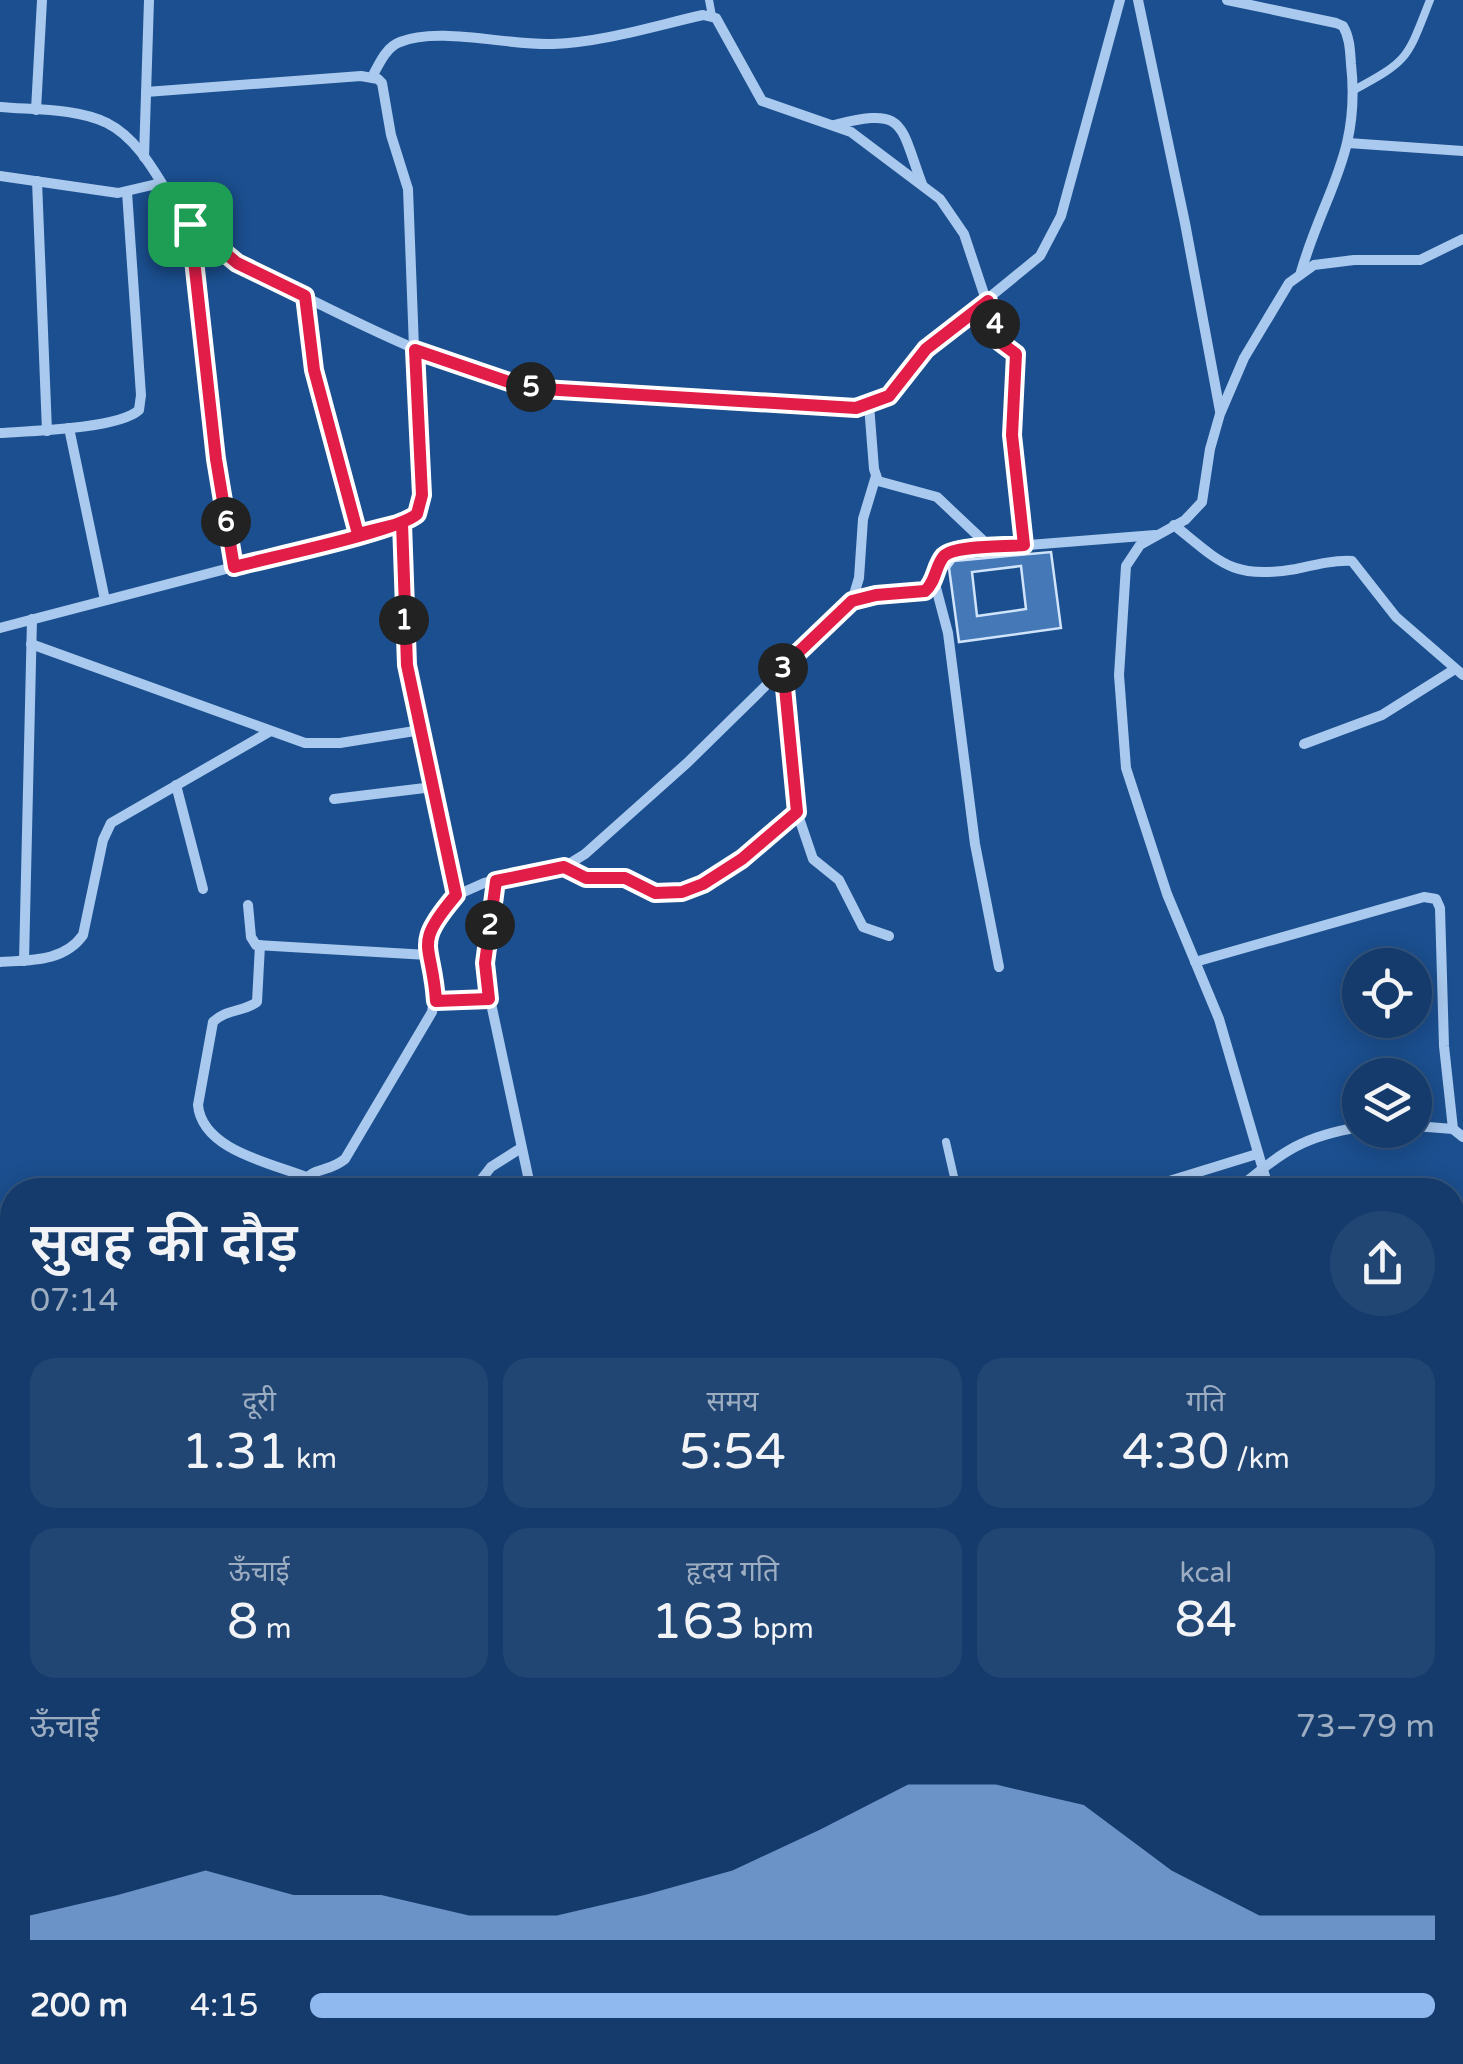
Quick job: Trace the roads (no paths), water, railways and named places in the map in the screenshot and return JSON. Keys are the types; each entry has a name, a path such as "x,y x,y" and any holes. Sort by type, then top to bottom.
{"street":[{"path":"36,110 42,0"},
{"path":"144,158 149,0"},
{"path":"0,106 105,122 130,140 190,224 237,263 415,350 512,383 543,389 839,408 869,405 889,396 926,349 1040,256 1056,229 1120,0"},
{"path":"1138,0 1220,414"},
{"path":"1227,0 1343,26 1348,38 1354,90 1348,143 1341,171 1309,243 1301,272"},
{"path":"372,77 391,46 412,38 478,38 538,45 574,43 712,16 762,101 864,139 940,199 956,219 1000,342 1016,354 1012,435 1024,545"},
{"path":"0,628 402,523 417,514 422,495 408,189 391,135 384,88 372,77 146,92"},
{"path":"832,125 878,115 897,123 924,187"},
{"path":"1348,143 1463,152"},
{"path":"0,176 128,192 161,183"},
{"path":"37,180 47,430"},
{"path":"0,432 69,428 126,419 140,405 128,192"},
{"path":"190,224 216,459 234,567"},
{"path":"1264,1178 1224,1036 1137,807 1126,768 1119,675 1126,566 1131,555 1155,535 1196,511 1202,502 1220,414 1244,358 1289,283 1314,265 1354,260 1420,260 1463,239"},
{"path":"305,296 314,370 358,534"},
{"path":"260,946 257,1002 248,1008 225,1012 213,1022 199,1115 203,1124 224,1143 306,1176 346,1159 425,1026 436,1001 428,955 430,929 456,895 466,888 564,867 597,844 852,601 859,578 864,519 876,476 869,405"},
{"path":"69,428 105,600"},
{"path":"876,476 888,486 937,497 990,548"},
{"path":"402,523 406,646 456,895"},
{"path":"1174,526 1218,561 1244,572 1276,572 1352,561 1396,618 1459,672 1382,715 1304,744"},
{"path":"852,601 876,595 918,594 930,587 948,553 1155,535"},
{"path":"934,580 948,632 975,844 999,967"},
{"path":"24,960 32,619"},
{"path":"31,644 213,708 269,732 314,744 421,730"},
{"path":"783,667 797,812 815,863 839,880 863,927 889,936"},
{"path":"0,962 51,958 75,947 83,935 107,830 122,816 269,732"},
{"path":"176,785 202,888"},
{"path":"334,798 434,787"},
{"path":"564,867 586,878 625,878 655,893 682,892 703,884 742,859 797,812"},
{"path":"496,881 485,963 489,999 529,1178"},
{"path":"1195,962 1424,897 1436,899 1440,908 1444,1046 1453,1129"},
{"path":"248,906 252,941 260,946 428,955"},
{"path":"436,1001 489,999"},
{"path":"1432,1127 1453,1129 1463,1137"},
{"path":"1251,1178 1284,1150 1342,1132"},
{"path":"482,1178 491,1167 521,1148"},
{"path":"1182,1178 1257,1154"}],"lane":[{"path":"710,0 712,16"},
{"path":"1354,90 1393,69 1408,54 1430,0"},
{"path":"946,1142 955,1178"}]}
